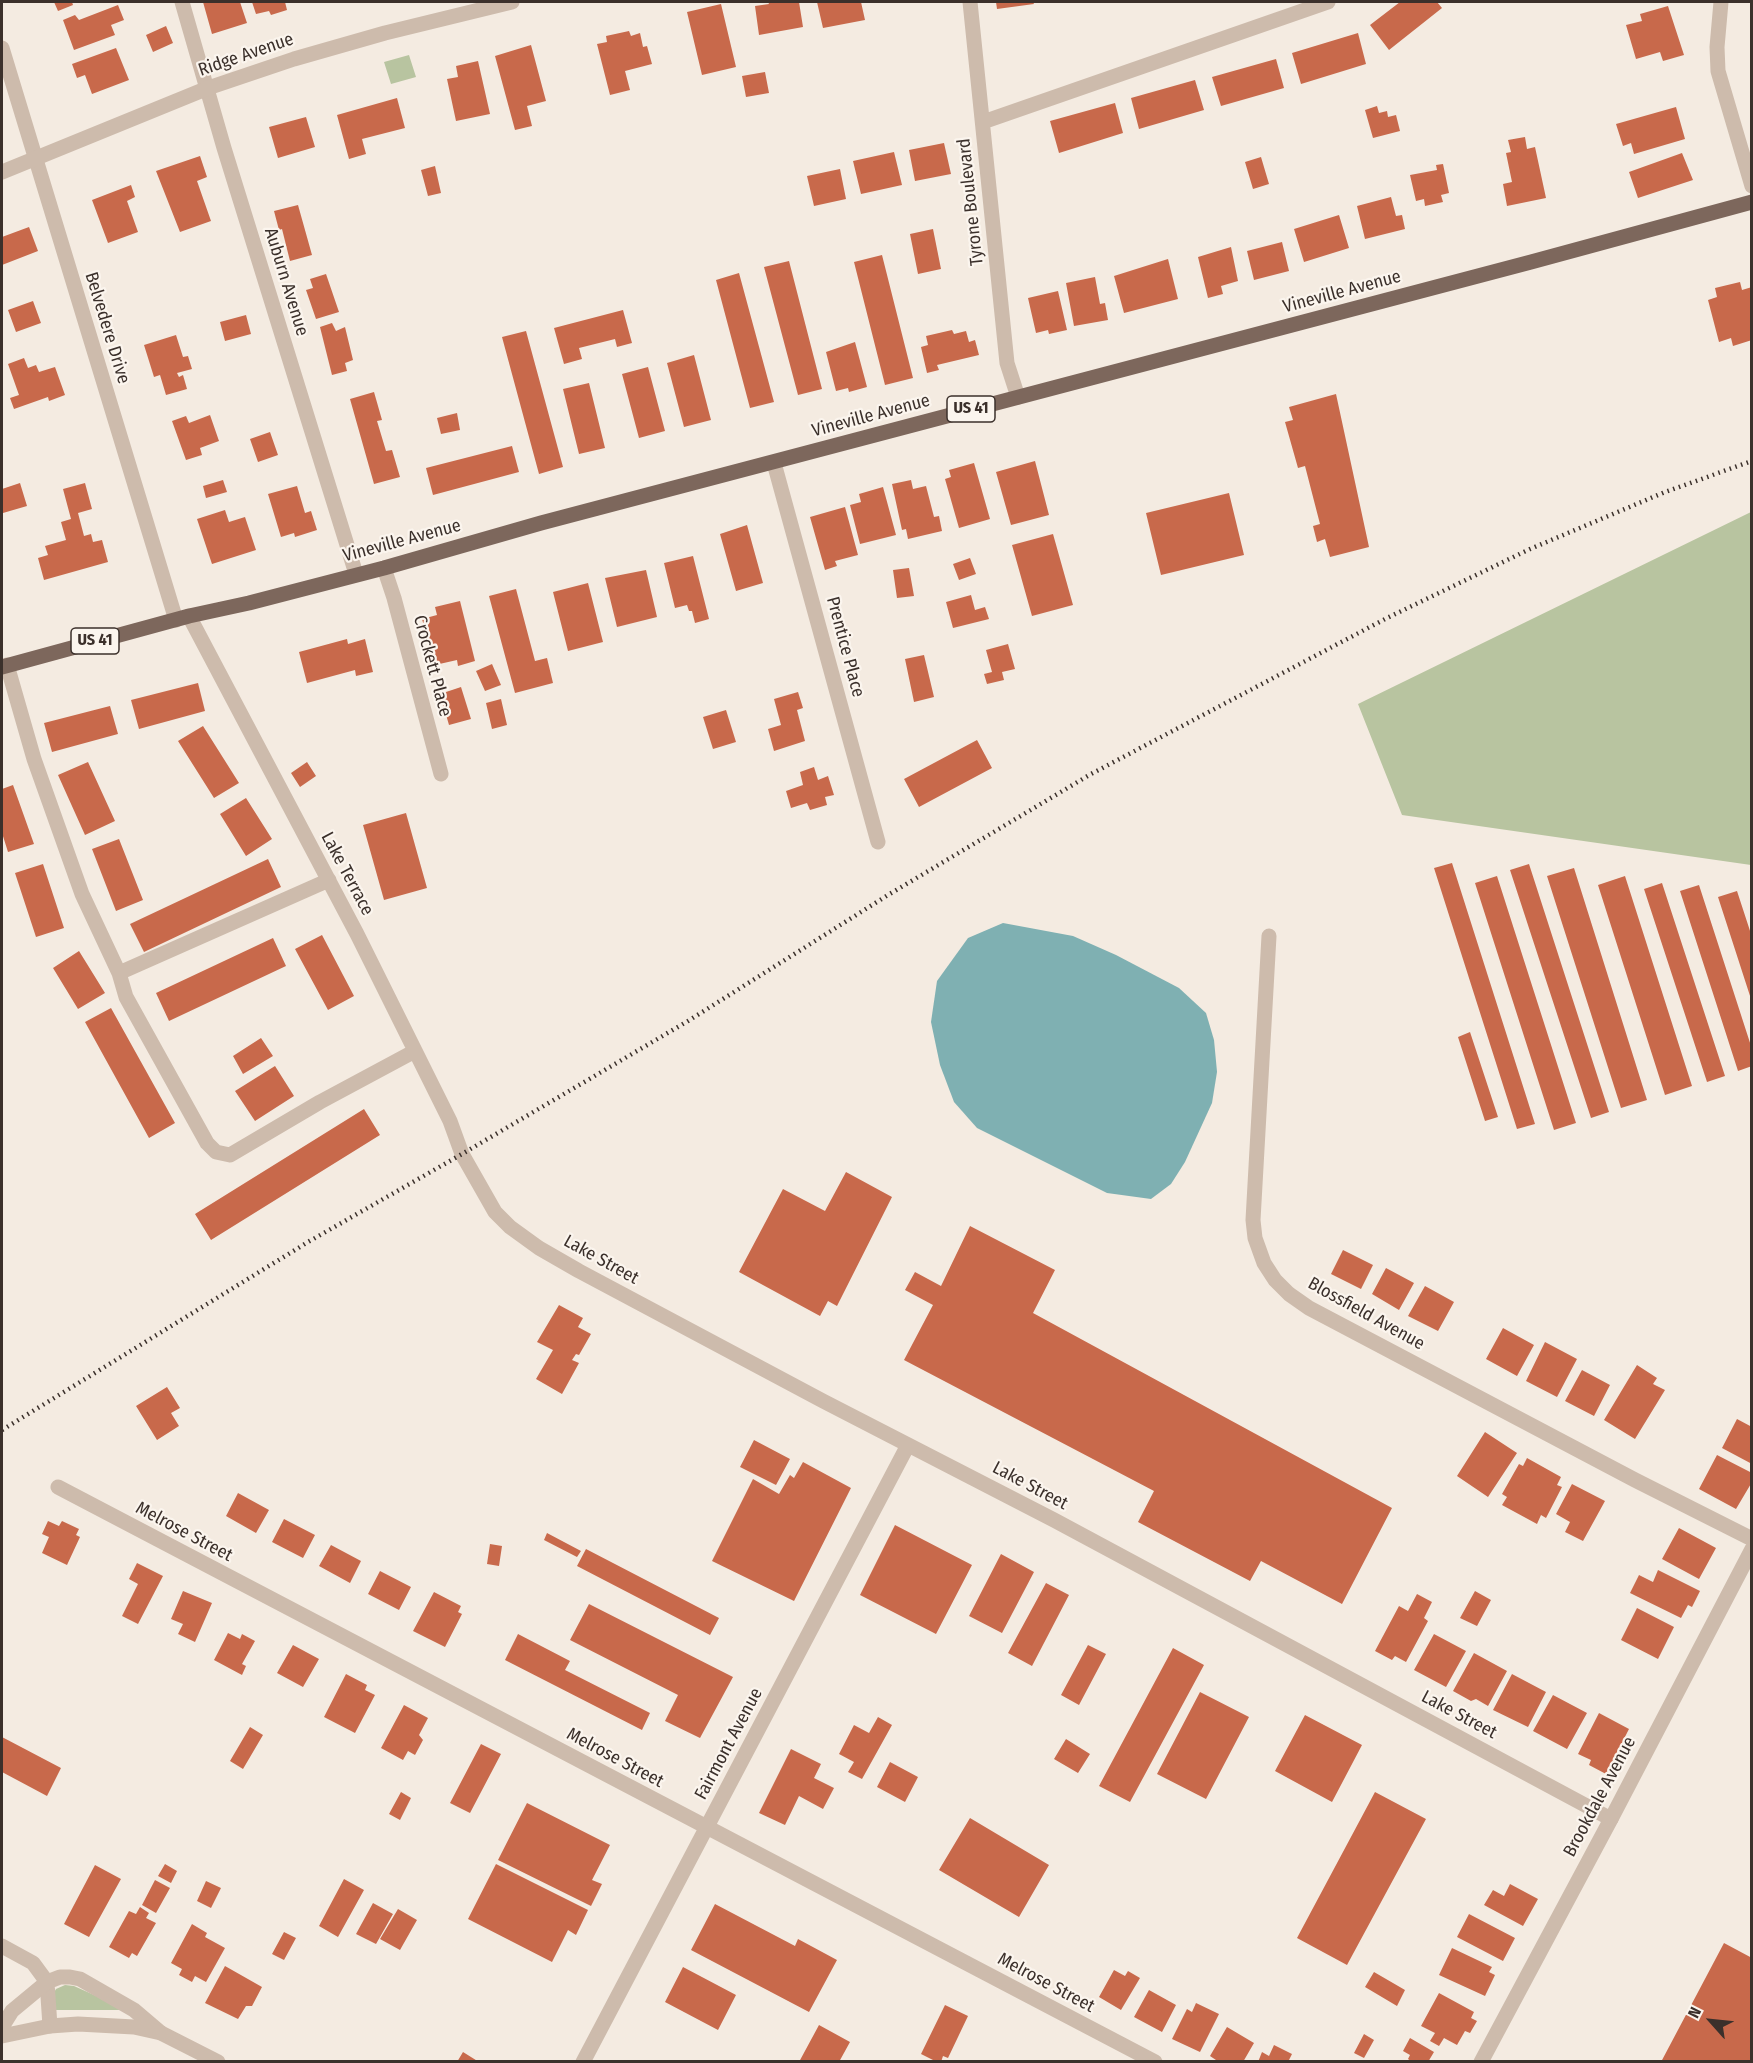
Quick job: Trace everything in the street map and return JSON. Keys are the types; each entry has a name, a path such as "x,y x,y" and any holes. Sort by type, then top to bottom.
{"main road":[{"name":"Vineville Avenue","path":"4,666 384,568 541,523 1538,261 1752,202"}],"street":[{"name":"Auburn Avenue","path":"182,2 224,148 356,574"},
{"name":"Ridge Avenue","path":"2,172 208,88 294,59 385,33 512,2"},
{"name":"Tyrone Boulevard","path":"970,2 1007,363 1018,396"},
{"path":"983,122 1328,2"},
{"path":"1721,2 1717,47 1718,70 1752,186"},
{"name":"Belvedere Drive","path":"2,48 35,158 183,618"},
{"name":"Prentice Place","path":"774,463 878,842"},
{"name":"Crockett Place","path":"384,568 441,774"},
{"name":"Lake Terrace","path":"183,618 329,880 450,1122 462,1154"},
{"path":"4,666 82,894 119,973 126,998 207,1143 216,1152 230,1155 320,1102 415,1051"},
{"path":"119,973 329,880"},
{"name":"Blossfield Avenue","path":"1269,936 1253,1220 1255,1238 1264,1263 1275,1280 1289,1294 1309,1308 1752,1539"},
{"name":"Lake Street","path":"462,1154 495,1212 510,1227 539,1248 802,1390 1054,1520 1611,1819"},
{"name":"Fairmont Avenue","path":"583,2061 908,1445"},
{"name":"Melrose Street","path":"57,1487 1155,2061"},
{"name":"Brookdale Avenue","path":"1481,2061 1752,1549"},
{"path":"2,1946 33,1963 47,1982 50,2026"},
{"path":"2,2027 12,2011 47,1982 60,1977 70,1977 80,1979 134,2010 161,2033 218,2061"},
{"path":"2,2036 50,2026 106,2024 161,2033"}],"green space":[{"path":"409,55 416,77 391,84 384,62"},
{"path":"1751,512 1751,865 1402,815 1358,704"},
{"path":"65,1985 74,1986 122,2010 55,2010 52,1996 56,1989"}],"water":[{"path":"1003,923 1073,936 1116,955 1179,988 1206,1013 1214,1040 1217,1072 1212,1103 1185,1162 1171,1184 1151,1199 1107,1193 977,1128 954,1102 940,1065 931,1022 937,981 968,938"}],"building":[{"path":"54,2 72,2 73,5 58,11"},
{"path":"203,2 240,2 247,23 212,34"},
{"path":"252,2 285,2 287,10 271,15 269,11 256,14"},
{"path":"768,2 799,2 803,27 759,35 755,6 769,4"},
{"path":"817,2 861,2 865,20 823,28"},
{"path":"996,2 1033,2 1034,4 997,9"},
{"path":"1400,2 1437,2 1442,8 1389,50 1370,25"},
{"path":"721,4 736,67 702,75 687,12"},
{"path":"118,5 124,20 111,25 115,35 74,50 63,20 75,15 79,20"},
{"path":"1668,6 1684,55 1663,61 1660,52 1636,59 1626,25 1642,21 1640,14"},
{"path":"166,26 173,43 153,52 146,35"},
{"path":"629,31 631,36 640,33 643,47 647,46 652,64 625,71 630,90 610,95 597,44 607,42 606,36"},
{"path":"1358,33 1366,64 1301,84 1292,53"},
{"path":"531,45 546,101 527,106 532,126 515,130 495,56"},
{"path":"116,48 129,80 92,94 85,75 77,78 72,64"},
{"path":"1276,59 1284,88 1221,106 1212,77"},
{"path":"478,61 490,114 456,121 447,79 458,77 456,66"},
{"path":"765,72 769,93 746,97 742,76"},
{"path":"1195,80 1204,110 1139,129 1131,98"},
{"path":"397,98 405,128 362,139 366,154 349,159 337,115"},
{"path":"1115,103 1123,133 1059,153 1050,121"},
{"path":"1377,106 1379,113 1387,111 1388,117 1396,115 1400,131 1373,138 1365,110"},
{"path":"1676,107 1685,139 1634,154 1631,143 1623,146 1616,124"},
{"path":"306,117 315,147 278,158 269,127"},
{"path":"1525,137 1527,149 1535,147 1546,198 1507,206 1503,184 1512,182 1506,153 1511,152 1508,140"},
{"path":"944,143 951,174 915,181 909,150"},
{"path":"894,152 902,185 861,194 853,161"},
{"path":"1682,153 1693,180 1638,198 1629,172"},
{"path":"200,156 207,177 197,181 211,221 180,232 156,171"},
{"path":"1261,157 1269,184 1253,189 1245,162"},
{"path":"1443,164 1449,193 1441,195 1443,202 1425,206 1424,199 1416,201 1410,175 1437,170 1436,165"},
{"path":"435,166 441,193 428,196 421,170"},
{"path":"840,169 846,199 814,206 807,176"},
{"path":"131,185 135,197 127,201 138,232 108,243 92,200"},
{"path":"1391,197 1396,216 1402,215 1405,229 1365,239 1357,206"},
{"path":"298,205 312,255 290,261 282,229 279,230 274,211"},
{"path":"1339,215 1349,248 1304,262 1294,229"},
{"path":"29,227 38,251 2,265 2,237"},
{"path":"933,229 941,269 918,274 910,234"},
{"path":"1282,242 1289,271 1254,280 1247,251"},
{"path":"1231,247 1238,281 1221,286 1223,294 1208,298 1198,257"},
{"path":"882,255 913,378 885,385 854,262"},
{"path":"1168,259 1178,299 1124,313 1114,276"},
{"path":"789,261 822,389 798,395 764,267"},
{"path":"739,273 774,402 750,408 716,280"},
{"path":"326,274 339,312 316,319 306,290 313,288 310,279"},
{"path":"1095,277 1100,304 1105,303 1108,320 1074,326 1066,283"},
{"path":"1740,282 1742,290 1752,287 1752,340 1733,346 1731,338 1719,342 1708,300 1717,297 1715,288"},
{"path":"1058,291 1067,330 1049,334 1048,330 1036,333 1028,298"},
{"path":"33,301 41,323 16,332 8,310"},
{"path":"623,310 632,343 617,347 615,339 579,348 582,359 564,364 554,328"},
{"path":"246,315 251,334 225,341 220,322"},
{"path":"332,323 336,331 345,327 353,360 345,363 347,371 332,375 320,327"},
{"path":"952,330 954,334 966,331 969,342 975,340 979,355 937,365 939,370 927,373 921,347 928,345 926,336"},
{"path":"526,331 563,467 539,474 502,337"},
{"path":"176,335 183,357 188,356 192,369 177,373 179,377 183,375 187,389 166,395 160,375 154,377 144,345"},
{"path":"855,342 867,387 849,392 848,388 836,391 826,352"},
{"path":"694,355 711,420 684,427 667,363"},
{"path":"24,358 28,368 36,365 39,372 55,367 65,395 49,401 48,397 14,409 10,398 19,395 8,364"},
{"path":"648,367 665,431 639,438 622,374"},
{"path":"589,383 605,448 579,454 563,389"},
{"path":"374,392 382,420 377,421 386,451 392,450 400,477 374,484 350,399"},
{"path":"1336,394 1369,547 1330,557 1325,539 1317,542 1313,526 1320,524 1305,466 1298,468 1285,422 1293,420 1289,407"},
{"path":"457,413 460,430 441,434 437,418"},
{"path":"210,415 219,441 200,448 202,455 186,460 172,421 186,416 189,423"},
{"path":"270,432 278,455 258,462 250,439"},
{"path":"512,446 519,472 433,495 426,468"},
{"path":"1035,461 1049,515 1011,525 996,472"},
{"path":"974,463 990,519 959,528 945,479 951,477 949,470"},
{"path":"223,480 227,492 206,498 203,486"},
{"path":"911,480 913,489 926,486 934,517 939,516 942,531 908,539 906,529 902,530 892,484"},
{"path":"20,483 27,506 3,513 2,489"},
{"path":"85,483 92,509 78,513 84,536 91,534 93,542 102,540 108,562 44,580 38,558 48,555 45,546 66,540 61,522 71,519 63,489"},
{"path":"297,486 305,513 311,511 317,530 295,537 294,533 281,537 268,494"},
{"path":"883,487 896,535 860,544 850,505 861,502 859,494"},
{"path":"1229,493 1244,555 1161,575 1146,513"},
{"path":"845,507 858,555 835,561 837,566 825,570 810,517"},
{"path":"225,510 229,522 245,517 256,550 212,564 197,519"},
{"path":"747,525 763,583 736,591 720,534"},
{"path":"1053,534 1073,605 1032,616 1012,545"},
{"path":"693,556 709,619 695,623 692,611 689,611 687,605 675,608 664,563"},
{"path":"970,558 976,574 959,580 953,564"},
{"path":"909,568 914,596 897,598 893,570"},
{"path":"646,570 657,617 617,627 605,578"},
{"path":"588,583 603,642 568,651 553,592"},
{"path":"516,589 535,661 547,658 553,683 515,693 489,596"},
{"path":"971,595 975,610 985,607 989,619 953,628 946,602"},
{"path":"460,601 475,661 458,666 457,660 435,665 422,619 437,615 435,607"},
{"path":"347,639 348,644 365,639 373,672 356,676 355,670 307,683 299,652"},
{"path":"1008,644 1015,669 1002,672 1004,680 987,684 984,674 992,672 986,650"},
{"path":"924,655 934,697 914,702 905,659"},
{"path":"492,664 501,685 485,691 476,671"},
{"path":"198,683 205,711 139,729 131,700"},
{"path":"461,687 471,719 449,725 440,694"},
{"path":"798,692 803,708 797,710 805,741 774,751 768,729 781,725 774,699"},
{"path":"501,699 507,725 492,729 486,703"},
{"path":"110,706 118,734 52,752 44,723"},
{"path":"726,710 736,742 713,749 703,717"},
{"path":"203,726 239,783 214,798 178,741"},
{"path":"977,740 992,768 919,807 904,779"},
{"path":"88,762 115,821 85,835 58,775"},
{"path":"307,762 316,776 300,787 291,773"},
{"path":"814,767 818,780 828,776 834,795 825,797 827,805 810,810 807,803 791,808 786,791 803,785 800,772"},
{"path":"13,785 34,844 8,852 2,833 2,789"},
{"path":"246,798 272,839 246,856 220,814"},
{"path":"406,813 427,888 384,900 363,825"},
{"path":"119,839 143,900 116,911 92,849"},
{"path":"268,859 281,887 144,952 130,924"},
{"path":"1452,863 1535,1124 1517,1129 1434,868"},
{"path":"43,864 64,928 36,937 15,873"},
{"path":"1529,864 1609,1112 1591,1118 1510,870"},
{"path":"1574,868 1647,1100 1621,1108 1547,876"},
{"path":"1497,876 1576,1123 1554,1130 1475,883"},
{"path":"1625,876 1692,1086 1665,1095 1598,885"},
{"path":"1662,883 1725,1076 1707,1082 1644,889"},
{"path":"1699,885 1752,1049 1752,1066 1738,1071 1680,891"},
{"path":"1737,891 1752,937 1751,999 1718,897"},
{"path":"322,935 354,996 328,1010 295,949"},
{"path":"273,938 286,966 169,1021 156,993"},
{"path":"79,951 105,993 78,1009 53,968"},
{"path":"111,1008 175,1123 149,1138 85,1022"},
{"path":"1470,1032 1498,1117 1485,1121 1458,1037"},
{"path":"261,1038 273,1056 243,1074 233,1056"},
{"path":"275,1066 294,1096 255,1121 235,1091"},
{"path":"364,1109 380,1135 211,1240 195,1214"},
{"path":"846,1172 892,1197 837,1306 828,1301 820,1316 739,1272 783,1189 825,1211"},
{"path":"970,1226 1055,1270 1033,1313 1392,1508 1342,1604 1261,1561 1250,1581 1138,1522 1154,1491 904,1360 933,1305 905,1290 915,1272 941,1286"},
{"path":"1343,1250 1373,1265 1361,1289 1331,1274"},
{"path":"1386,1268 1414,1283 1399,1310 1372,1294"},
{"path":"1425,1286 1454,1302 1438,1331 1408,1316"},
{"path":"559,1305 583,1318 578,1327 591,1334 579,1355 576,1354 572,1360 579,1363 562,1394 536,1379 553,1350 537,1342"},
{"path":"1503,1328 1534,1345 1517,1376 1486,1359"},
{"path":"1545,1342 1577,1359 1557,1397 1526,1381"},
{"path":"1637,1365 1657,1378 1653,1384 1665,1390 1635,1439 1604,1420"},
{"path":"1582,1370 1610,1385 1594,1416 1565,1401"},
{"path":"167,1387 180,1408 171,1413 179,1426 157,1440 136,1406"},
{"path":"1737,1419 1752,1427 1752,1464 1722,1448"},
{"path":"1485,1432 1517,1453 1488,1497 1457,1476"},
{"path":"754,1440 790,1459 776,1485 740,1467"},
{"path":"1717,1455 1752,1473 1752,1482 1736,1509 1699,1489"},
{"path":"1527,1458 1561,1477 1557,1485 1562,1487 1546,1518 1541,1515 1537,1524 1502,1505 1507,1497 1502,1494 1519,1464 1523,1466"},
{"path":"803,1462 851,1488 794,1601 712,1561 753,1479 779,1494 790,1475 794,1478"},
{"path":"1572,1484 1605,1501 1583,1541 1565,1532 1570,1522 1556,1514"},
{"path":"238,1493 269,1510 256,1533 226,1516"},
{"path":"284,1519 315,1535 303,1558 272,1542"},
{"path":"48,1521 59,1526 62,1521 79,1529 76,1535 80,1537 67,1565 42,1553 49,1537 42,1534"},
{"path":"895,1525 972,1565 936,1634 860,1595"},
{"path":"1679,1528 1716,1548 1699,1579 1662,1559"},
{"path":"547,1533 581,1551 577,1557 544,1540"},
{"path":"490,1544 502,1546 499,1566 487,1564"},
{"path":"331,1545 361,1561 350,1583 319,1566"},
{"path":"586,1549 719,1618 710,1635 577,1566"},
{"path":"1001,1554 1034,1572 1002,1633 969,1616"},
{"path":"137,1563 163,1576 138,1624 122,1616 138,1584 129,1579"},
{"path":"1658,1570 1700,1591 1692,1607 1688,1605 1681,1618 1630,1593 1639,1575 1653,1582"},
{"path":"380,1571 411,1587 399,1610 368,1594"},
{"path":"1046,1583 1069,1595 1032,1666 1008,1653"},
{"path":"183,1591 212,1603 195,1642 178,1634 183,1624 171,1619"},
{"path":"1475,1591 1491,1600 1477,1626 1460,1618"},
{"path":"434,1592 461,1606 458,1612 462,1614 445,1647 413,1631"},
{"path":"1417,1594 1432,1602 1424,1618 1428,1621 1406,1662 1395,1656 1392,1660 1375,1651 1399,1606 1408,1611"},
{"path":"589,1604 733,1677 700,1738 665,1721 678,1695 570,1640"},
{"path":"1637,1608 1674,1627 1658,1659 1621,1640"},
{"path":"228,1633 240,1639 242,1634 255,1641 242,1664 246,1666 242,1675 214,1660"},
{"path":"518,1634 570,1661 565,1670 650,1713 642,1730 505,1660"},
{"path":"1434,1634 1466,1651 1446,1687 1414,1670"},
{"path":"293,1645 319,1659 303,1687 277,1673"},
{"path":"1088,1645 1106,1654 1079,1705 1061,1695"},
{"path":"1173,1648 1204,1665 1130,1802 1099,1786"},
{"path":"1474,1653 1507,1671 1488,1706 1476,1699 1471,1701 1453,1691"},
{"path":"346,1674 367,1685 365,1690 375,1695 355,1733 324,1717"},
{"path":"1512,1674 1546,1692 1528,1727 1493,1710"},
{"path":"1200,1692 1249,1717 1206,1799 1157,1774"},
{"path":"1553,1695 1587,1713 1567,1749 1533,1731"},
{"path":"404,1705 428,1718 419,1735 423,1740 415,1755 408,1751 403,1760 381,1748"},
{"path":"1599,1713 1629,1729 1606,1774 1589,1765 1591,1760 1578,1754"},
{"path":"1305,1715 1362,1745 1332,1802 1275,1771"},
{"path":"878,1717 892,1725 862,1779 848,1772 854,1762 839,1754 854,1725 869,1733"},
{"path":"250,1727 263,1735 243,1769 230,1761"},
{"path":"2,1737 61,1768 47,1796 2,1772"},
{"path":"1066,1739 1090,1754 1078,1773 1054,1759"},
{"path":"481,1744 501,1754 470,1813 450,1803"},
{"path":"791,1749 821,1764 814,1778 834,1788 823,1809 799,1796 785,1825 759,1813"},
{"path":"890,1762 918,1777 905,1802 877,1787"},
{"path":"401,1792 411,1798 400,1820 389,1814"},
{"path":"1375,1792 1426,1819 1347,1965 1297,1938"},
{"path":"527,1803 610,1845 592,1880 602,1884 591,1906 498,1860"},
{"path":"970,1818 1049,1865 1019,1917 939,1870"},
{"path":"165,1864 177,1871 171,1883 158,1876"},
{"path":"496,1864 588,1910 576,1935 568,1930 552,1962 468,1919"},
{"path":"95,1865 121,1879 89,1937 64,1924"},
{"path":"344,1879 364,1890 338,1937 319,1926"},
{"path":"155,1880 170,1888 156,1913 142,1905"},
{"path":"206,1881 221,1888 211,1908 197,1901"},
{"path":"1510,1884 1538,1899 1523,1926 1484,1905 1493,1890 1504,1896"},
{"path":"373,1903 393,1914 376,1944 356,1934"},
{"path":"715,1904 795,1946 798,1939 837,1960 809,2012 691,1950"},
{"path":"140,1907 149,1913 146,1918 156,1923 137,1956 132,1953 129,1958 109,1947 129,1911 136,1914"},
{"path":"398,1909 417,1920 400,1950 380,1939"},
{"path":"1469,1914 1515,1938 1503,1961 1457,1937"},
{"path":"192,1924 207,1933 205,1937 225,1948 206,1982 195,1976 192,1982 179,1975 182,1969 171,1963"},
{"path":"284,1932 296,1938 284,1960 272,1954"},
{"path":"1724,1943 1752,1958 1752,2062 1661,2062"},
{"path":"1452,1948 1492,1967 1489,1972 1495,1975 1485,1996 1439,1975"},
{"path":"225,1966 262,1987 252,2006 246,2006 238,2019 205,2003"},
{"path":"683,1967 736,1995 718,2030 665,2002"},
{"path":"1114,1970 1125,1976 1128,1971 1140,1978 1121,2010 1099,1997"},
{"path":"1374,1972 1405,1990 1397,2006 1365,1987"},
{"path":"1149,1990 1176,2005 1162,2032 1134,2017"},
{"path":"1439,1993 1474,2012 1471,2018 1477,2021 1470,2033 1465,2031 1457,2045 1444,2038 1439,2046 1430,2041 1435,2033 1421,2026"},
{"path":"1196,2003 1219,2014 1200,2052 1172,2039 1187,2009 1192,2012"},
{"path":"945,2005 968,2016 948,2058 943,2056 941,2062 937,2062 921,2054"},
{"path":"819,2025 850,2042 839,2062 799,2062"},
{"path":"1227,2027 1254,2043 1243,2062 1219,2062 1210,2056"},
{"path":"1364,2034 1374,2040 1364,2058 1354,2053"},
{"path":"1410,2038 1434,2052 1428,2062 1412,2062 1408,2059 1410,2055 1403,2051"},
{"path":"1274,2045 1292,2054 1288,2062 1258,2062 1262,2052 1269,2056"},
{"path":"463,2052 479,2062 457,2062"}],"railway":[{"path":"2,1430 308,1242 688,1021 888,895 1091,774 1387,618 1530,549 1665,492 1752,461"}]}
